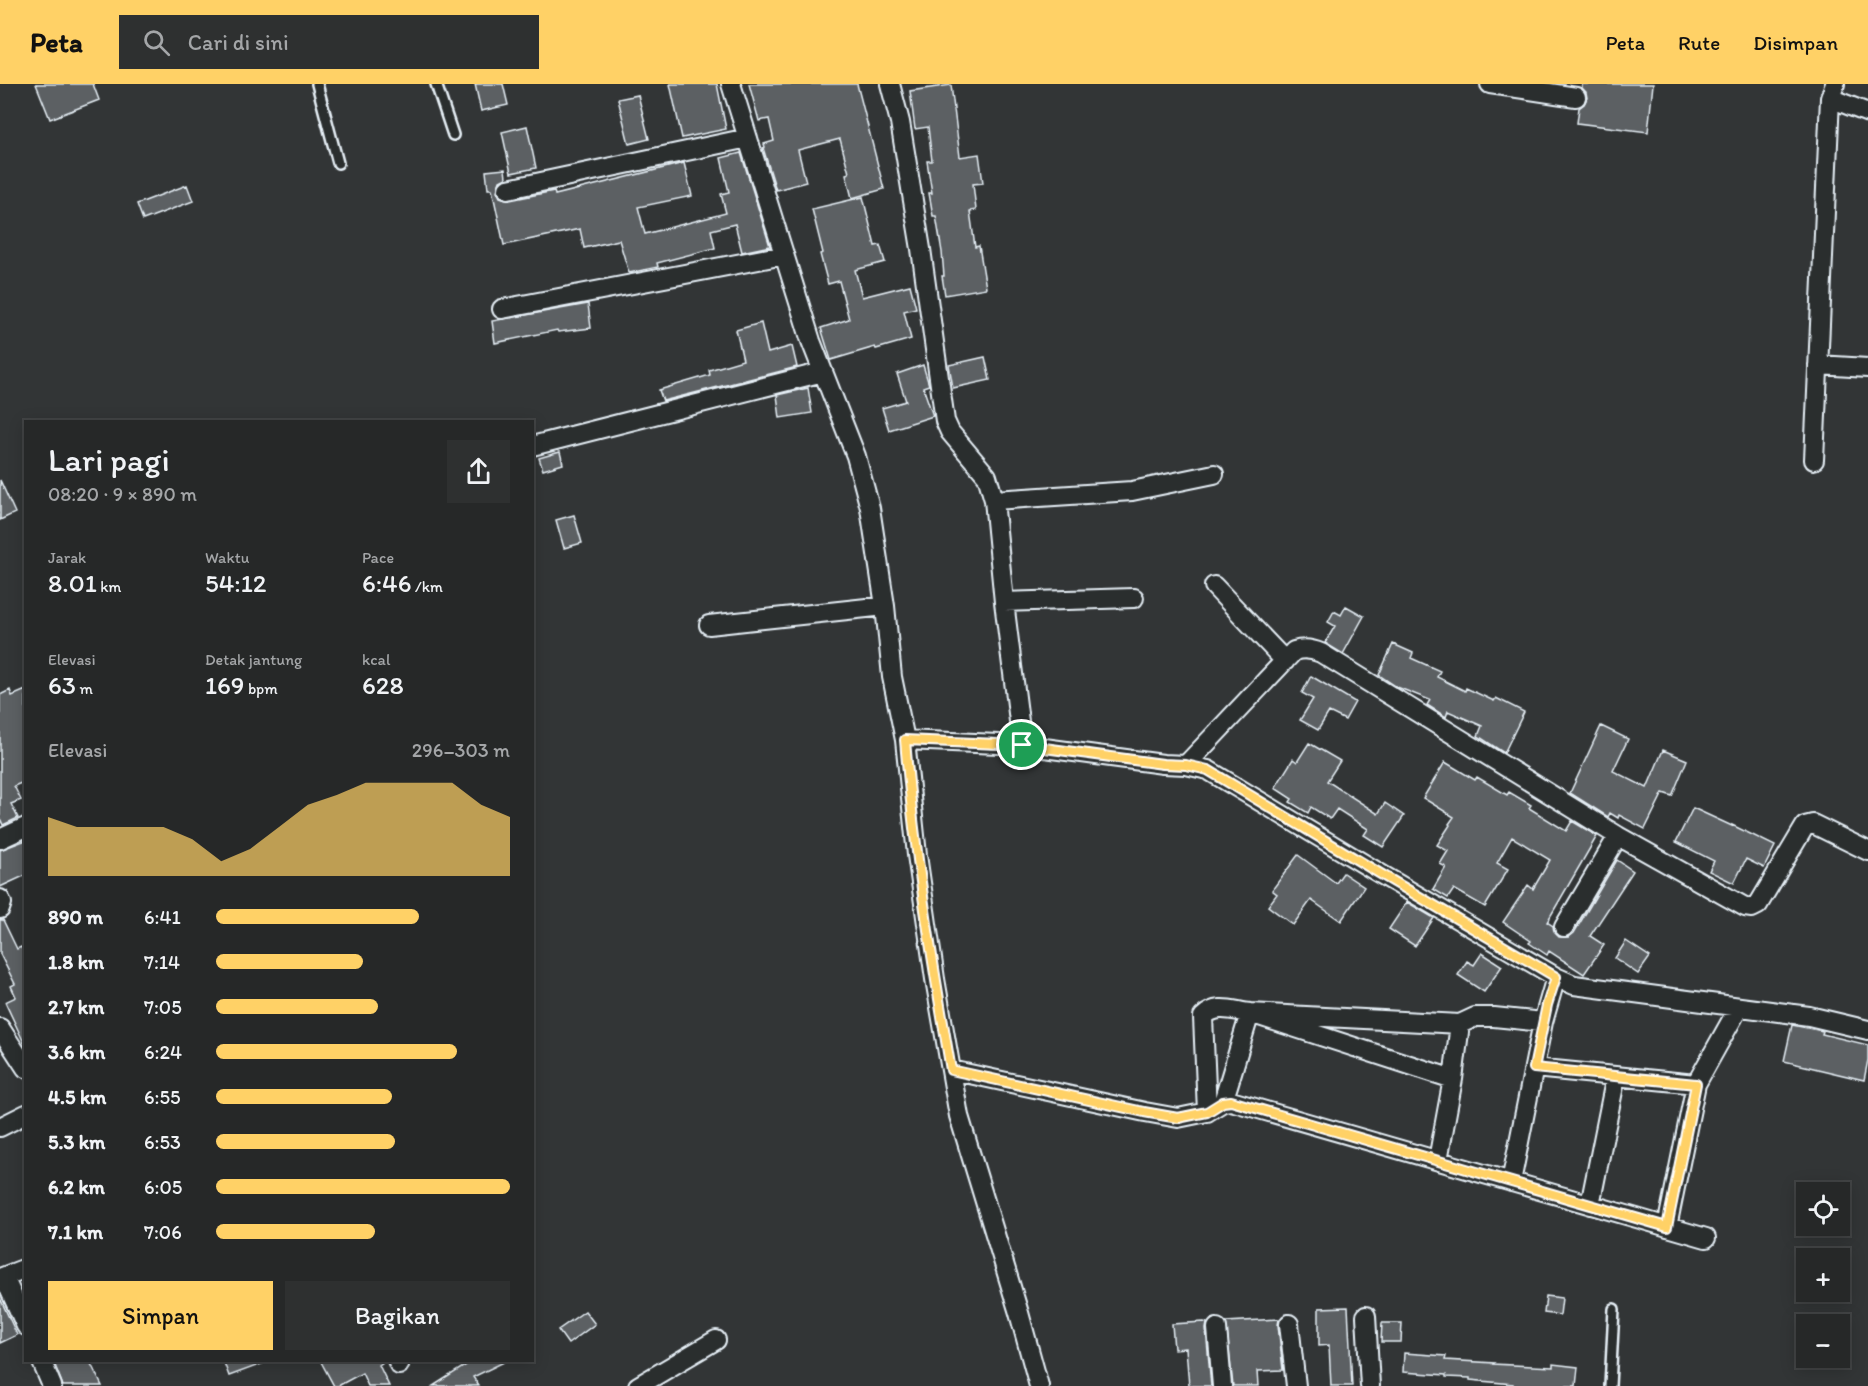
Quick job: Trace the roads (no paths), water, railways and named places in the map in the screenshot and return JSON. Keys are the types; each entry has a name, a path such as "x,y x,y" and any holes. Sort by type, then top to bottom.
{"street":[{"path":"731,84 811,341 856,456 870,508 885,606 892,677 905,740 919,866 935,979 959,1116 1039,1386"},
{"path":"890,84 900,122 945,421 950,432 987,476 994,500 1022,745"},
{"path":"1490,84 1576,97"},
{"path":"1814,460 1832,91 1868,113"},
{"path":"508,189 748,138"},
{"path":"502,309 784,255"},
{"path":"1818,365 1868,368"},
{"path":"534,445 823,372"},
{"path":"994,500 1132,491 1214,474"},
{"path":"1214,586 1285,661"},
{"path":"1004,602 1134,598"},
{"path":"709,625 885,606"},
{"path":"1186,765 1294,651 1312,649 1618,836 1745,907 1752,908 1758,905 1805,826 1813,824 1868,851"},
{"path":"905,740 1022,745 1186,765 1208,770 1556,977 1574,985 1809,1016 1868,1030"},
{"path":"0,839 24,828"},
{"path":"1563,927 1618,836"},
{"path":"0,899 2,903 0,909"},
{"path":"1511,1182 1543,1022 1556,977"},
{"path":"1667,1227 1696,1084 1739,1007"},
{"path":"1207,1112 1203,1017 1209,1011 1220,1008 1250,1013 1460,1024 1475,1017 1543,1022"},
{"path":"1250,1013 1453,1079"},
{"path":"1223,1102 1250,1013"},
{"path":"1438,1160 1453,1079 1460,1024"},
{"path":"0,1028 24,1065"},
{"path":"1534,1068 1696,1084"},
{"path":"951,1070 1178,1118 1207,1112 1223,1102 1231,1101 1706,1238"},
{"path":"1590,1205 1616,1076"},
{"path":"0,1127 24,1115"},
{"path":"24,1269 2,1278 24,1322"},
{"path":"1366,1316 1370,1386"},
{"path":"1289,1324 1296,1386"},
{"path":"1217,1328 1222,1386"},
{"path":"638,1386 716,1340"},
{"path":"42,1362 52,1386"}],"lane":[{"path":"317,84 338,163"},
{"path":"436,84 453,135"},
{"path":"1610,1386 1614,1309"}]}
